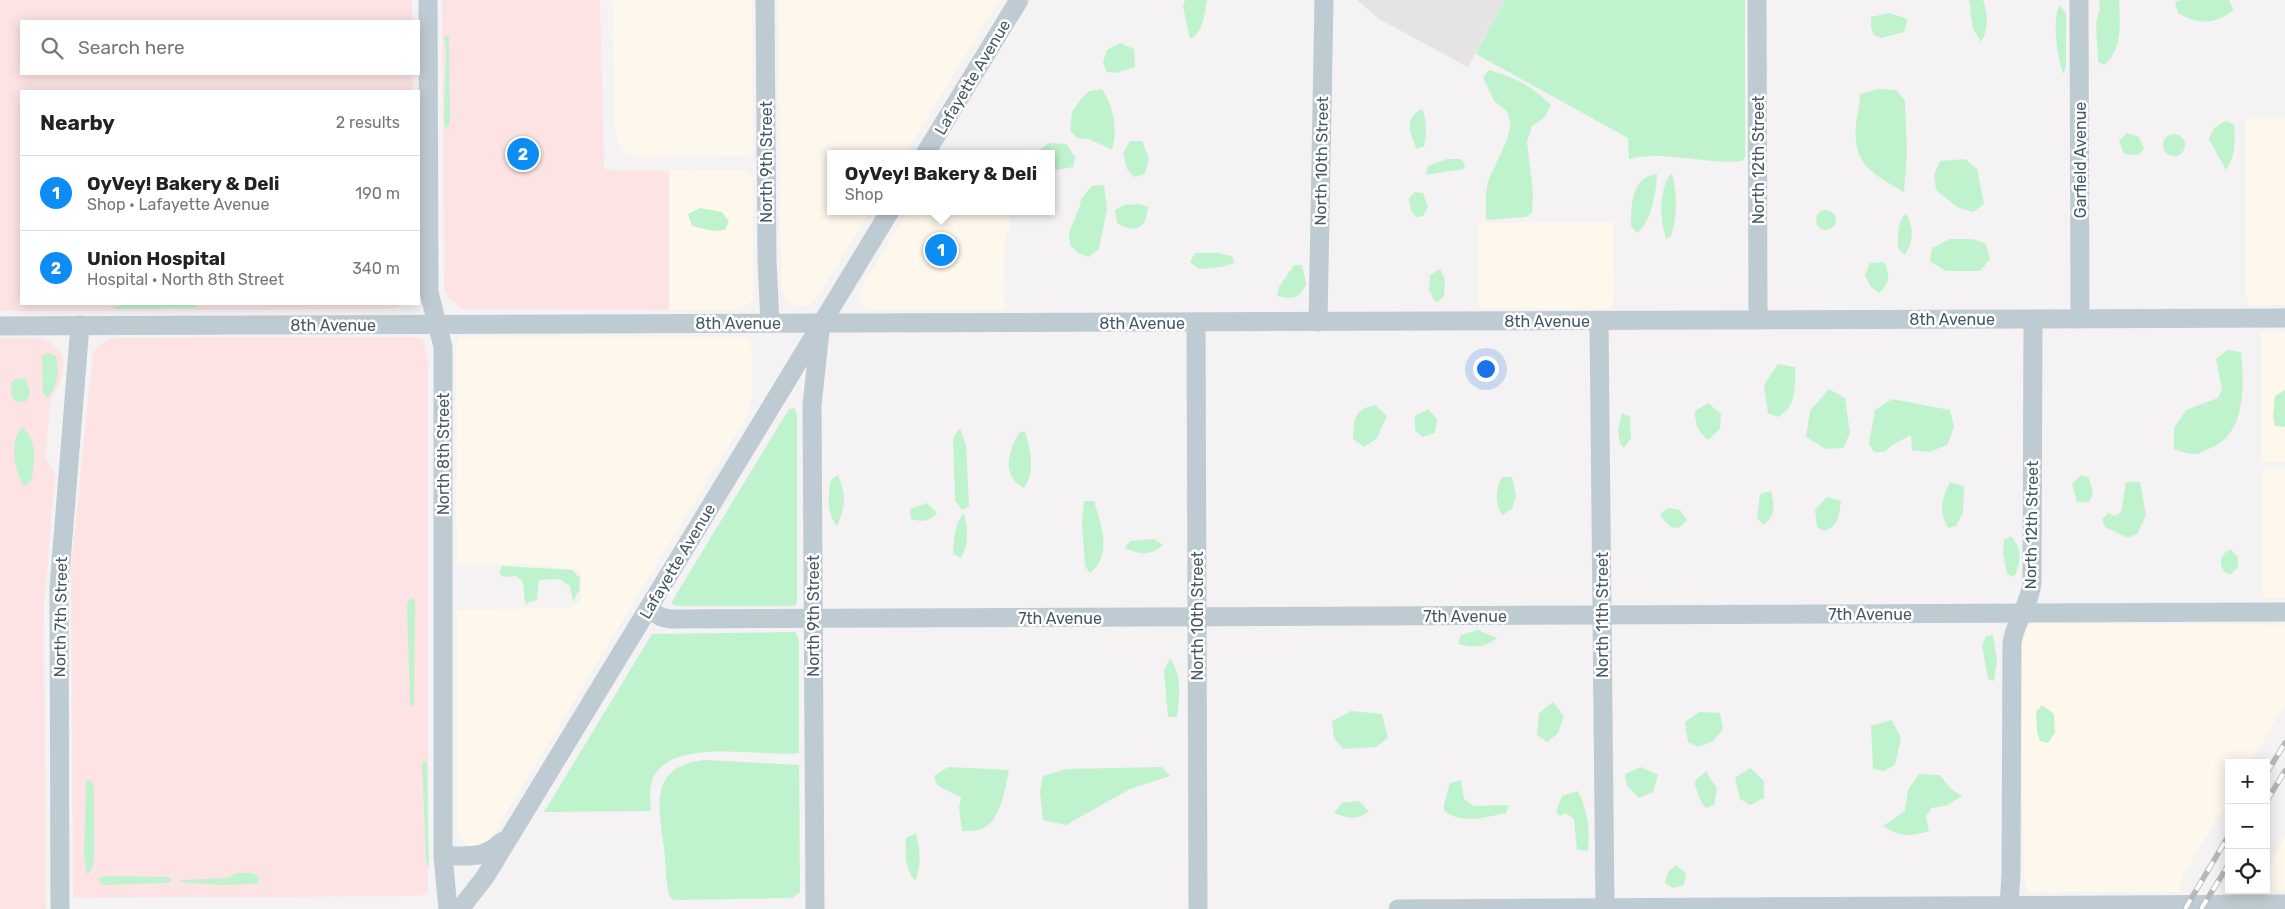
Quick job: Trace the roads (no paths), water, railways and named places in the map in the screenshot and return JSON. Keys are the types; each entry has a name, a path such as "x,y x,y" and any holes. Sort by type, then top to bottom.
{"street":[{"name":"North 8th Street","path":"428,0 429,292 443,347 443,856 448,909"},
{"name":"North 9th Street","path":"766,0 767,261 770,323"},
{"name":"Lafayette Avenue","path":"927,150 1019,0"},
{"name":"North 10th Street","path":"1318,322 1324,0"},
{"name":"North 12th Street","path":"1757,0 1758,320"},
{"name":"Garfield Avenue","path":"2079,0 2080,319"},
{"name":"Lafayette Avenue","path":"460,909 485,877 888,215"},
{"name":"8th Avenue","path":"0,326 2285,318"},
{"name":"North 12th Street","path":"2009,906 2011,864 2012,643 2015,626 2030,600 2032,583 2032,319"},
{"name":"North 11th Street","path":"1599,321 1605,908"},
{"name":"North 10th Street","path":"1196,323 1198,909"},
{"name":"North 9th Street","path":"815,909 812,405 821,324"},
{"name":"North 7th Street","path":"60,909 59,587 80,326"},
{"name":"7th Avenue","path":"648,609 661,617 670,619 2285,612"},
{"path":"443,856 482,855 494,850 512,833"},
{"path":"1398,909 2285,904"}],"railway":[{"path":"2270,767 2285,743"},
{"path":"2270,795 2285,771"},
{"path":"2185,909 2225,842"},
{"path":"2201,909 2225,870"}],"place":[{"name":"Union Hospital","path":"523,154"},
{"name":"OyVey! Bakery & Deli","path":"941,250"}]}
